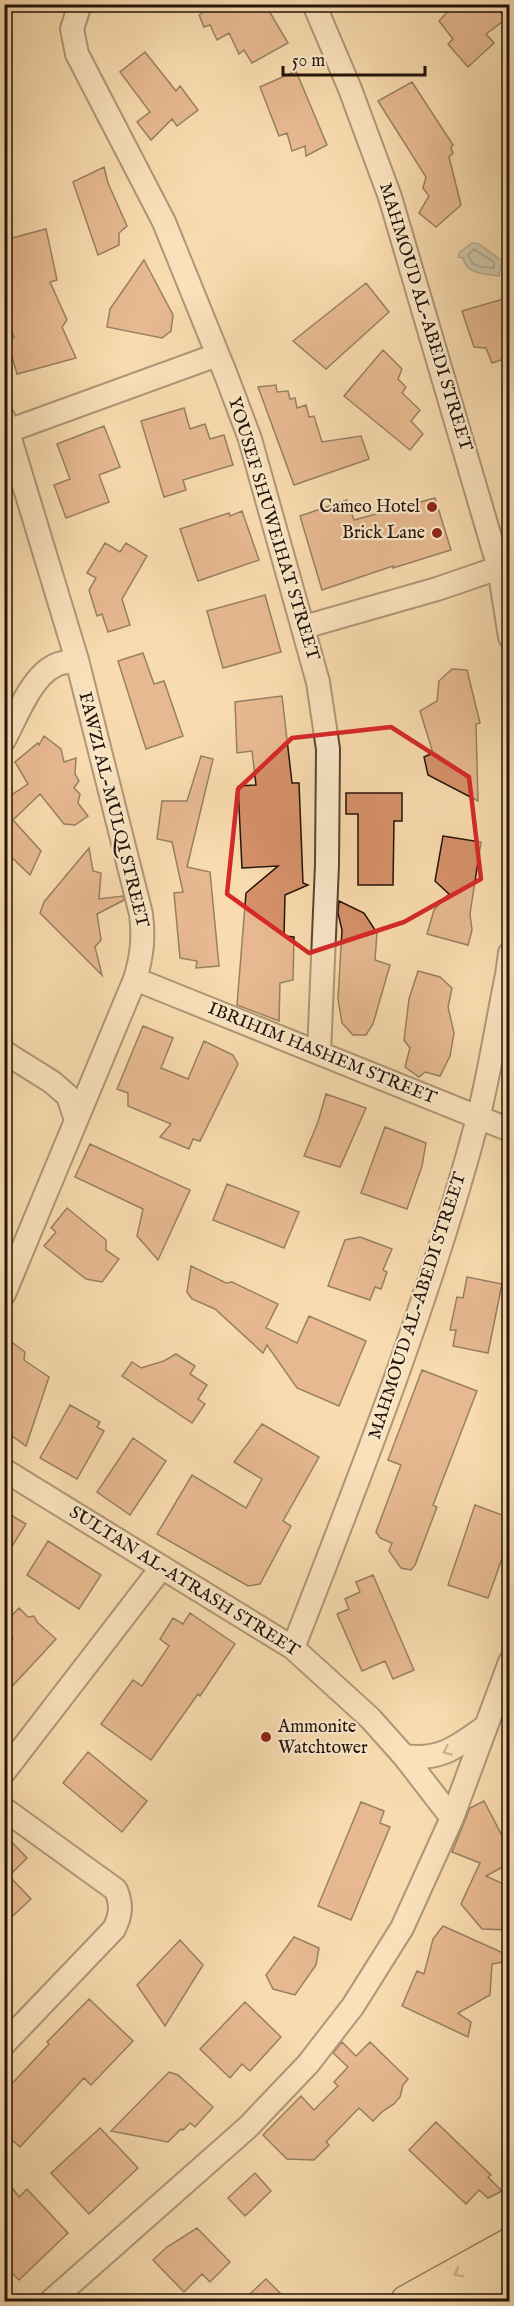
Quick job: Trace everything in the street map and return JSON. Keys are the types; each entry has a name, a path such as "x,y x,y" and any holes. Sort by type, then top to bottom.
{"main road":[{"path":"407,2301 510,2245"},
{"path":"460,2301 510,2273"}],"street":[{"name":"YOUSEF SHUWEIHAT STREET","path":"80,4 72,29 82,66 164,222 250,439 318,682 328,749 327,865 318,1053"},
{"name":"MAHMOUD AL-ABEDI STREET","path":"314,4 350,89 390,197 504,566 510,637"},
{"path":"6,425 217,355"},
{"name":"FAWZI AL-MULQI STREET","path":"4,1294 135,979 144,936 141,914 77,660 6,425"},
{"path":"304,627 504,566"},
{"path":"4,740 30,691 42,674 55,665 77,660"},
{"name":"MAHMOUD AL-ABEDI STREET","path":"293,1648 368,1458 411,1335 478,1116 510,953"},
{"name":"IBRIHIM HASHEM STREET","path":"135,979 510,1130"},
{"path":"4,1052 52,1082 68,1096 76,1120"},
{"name":"SULTAN AL-ATRASH STREET","path":"4,1470 293,1648 345,1692 404,1756 452,1818"},
{"path":"4,1772 162,1567"},
{"path":"50,2301 248,2127 308,2064 353,2006 402,1928 452,1818 510,1662"},
{"path":"404,1756 421,1759 436,1756 456,1748 485,1727"},
{"path":"4,1809 116,1890 121,1901 120,1917 114,1929 4,2044"}],"highlighted area":[{"path":"391,727 469,777 481,879 404,922 309,953 227,894 238,789 292,738"}],"water":[{"path":"472,243 479,244 502,261 499,276 472,270 463,258 458,257 459,253"}],"building":[{"path":"215,4 265,4 288,43 252,63 244,50 239,54 229,33 217,40 210,25 204,27 199,15"},
{"path":"455,4 494,4 506,19 486,34 494,43 468,67 448,44 453,39 439,21"},
{"path":"145,52 176,91 180,86 198,110 177,126 172,119 151,140 137,122 150,112 120,72"},
{"path":"296,71 327,145 306,156 305,146 292,151 287,133 279,136 260,87"},
{"path":"412,82 453,145 451,148 453,153 449,157 461,205 436,227 419,213 429,196 423,188 426,177 378,101"},
{"path":"104,167 108,183 127,226 119,233 119,245 98,255 73,182"},
{"path":"46,229 57,280 50,282 67,320 62,327 76,358 17,374 8,343 14,337 4,310 4,240"},
{"path":"144,260 173,315 171,331 162,338 107,327 110,309"},
{"path":"366,283 389,312 326,369 293,341"},
{"path":"510,297 510,357 492,363 486,348 474,347 462,311"},
{"path":"383,350 402,369 398,379 406,387 402,393 420,410 411,421 423,434 410,450 344,396"},
{"path":"276,385 277,392 288,391 290,399 295,398 297,408 306,405 309,417 314,416 322,442 361,436 369,459 294,485 258,387"},
{"path":"184,408 190,429 205,424 210,439 224,435 233,465 183,480 186,490 164,497 141,421"},
{"path":"104,426 120,467 99,475 109,502 66,518 54,485 70,479 57,444"},
{"path":"435,498 451,550 393,568 393,566 322,590 300,516 347,500 354,520"},
{"path":"242,511 259,560 198,581 180,529"},
{"path":"105,543 120,552 126,543 147,556 122,599 130,625 108,632 102,614 97,616 89,590 96,578 87,573"},
{"path":"265,595 281,652 223,668 207,611"},
{"path":"143,653 154,684 164,681 183,736 146,749 118,661"},
{"path":"452,669 467,670 480,723 476,724 478,801 428,775 424,757 433,753 420,711 437,701 439,681"},
{"path":"282,696 292,783 299,783 303,883 308,885 285,895 284,936 294,937 293,980 280,983 279,1021 237,1005 246,893 278,866 242,868 238,786 256,785 252,751 237,753 235,702"},
{"path":"44,736 61,749 64,762 76,758 75,774 79,781 74,788 80,794 78,803 88,816 75,825 64,824 40,794 13,820 41,851 30,875 4,850 4,800 28,784 15,762 38,743 39,745"},
{"path":"201,756 213,759 187,867 210,872 219,966 196,968 197,961 180,958 174,893 183,892 172,842 157,839 162,801 187,801"},
{"path":"346,793 402,793 402,821 394,821 393,885 358,885 358,814 346,814"},
{"path":"443,836 481,842 470,914 472,930 468,945 427,934 434,910 449,894 435,881"},
{"path":"89,848 93,871 101,873 99,899 123,896 124,900 97,914 101,940 95,947 102,975 40,913 44,902"},
{"path":"339,901 364,913 377,933 375,960 390,965 373,1024 366,1035 353,1035 342,1023 338,999 342,930 338,913"},
{"path":"418,971 440,977 452,988 448,1007 454,1033 450,1056 440,1076 425,1072 419,1077 405,1067 410,1048 404,1040 409,999"},
{"path":"143,1026 173,1038 161,1068 188,1079 204,1041 233,1055 238,1064 200,1141 193,1139 189,1149 160,1137 171,1124 128,1106 128,1093 117,1089"},
{"path":"326,1094 366,1108 340,1167 304,1156 318,1122"},
{"path":"385,1127 426,1143 422,1166 407,1209 361,1193"},
{"path":"90,1144 190,1190 158,1260 137,1236 143,1209 75,1177"},
{"path":"227,1184 299,1212 284,1248 213,1220"},
{"path":"67,1208 106,1240 106,1250 119,1259 102,1282 86,1279 44,1246 56,1232 51,1228"},
{"path":"360,1237 392,1249 383,1270 387,1272 381,1289 375,1287 370,1300 328,1286 345,1240"},
{"path":"191,1266 278,1304 266,1328 297,1343 309,1316 366,1341 339,1406 297,1388 267,1345 263,1353 215,1309 192,1299 187,1292"},
{"path":"467,1277 502,1284 488,1353 453,1346 456,1330 450,1330 457,1297 463,1298"},
{"path":"13,1343 25,1352 24,1360 49,1377 26,1446 4,1430 4,1354"},
{"path":"176,1354 195,1366 190,1374 207,1385 198,1399 205,1404 192,1423 122,1376 132,1362 141,1368 164,1361"},
{"path":"422,1370 477,1391 433,1505 437,1507 411,1570 401,1568 389,1551 392,1543 380,1538 376,1532 401,1465 388,1460"},
{"path":"70,1405 100,1422 97,1427 104,1431 77,1479 40,1458"},
{"path":"262,1424 319,1457 283,1521 291,1526 260,1584 248,1586 157,1534 192,1475 246,1508 262,1479 234,1462"},
{"path":"133,1438 166,1461 130,1515 97,1492"},
{"path":"475,1505 510,1518 510,1536 488,1598 448,1585"},
{"path":"4,1511 26,1524 4,1559"},
{"path":"48,1541 101,1575 79,1609 27,1575"},
{"path":"373,1575 414,1670 393,1679 385,1661 362,1671 337,1614 349,1609 345,1599 360,1592 356,1582"},
{"path":"19,1608 28,1617 34,1616 38,1623 56,1639 4,1695 4,1648 13,1638 4,1631 4,1623"},
{"path":"190,1613 235,1644 200,1696 198,1694 151,1760 101,1724 133,1680 142,1686 169,1646 160,1639 173,1618 183,1624"},
{"path":"88,1752 147,1801 122,1832 63,1783"},
{"path":"484,1801 510,1851 510,1863 486,1876 510,1887 510,1930 482,1929 461,1904 480,1863 452,1852 470,1808"},
{"path":"361,1802 384,1811 380,1823 390,1827 351,1920 318,1906"},
{"path":"4,1834 27,1858 9,1876 31,1899 4,1924"},
{"path":"443,1926 510,1956 510,1961 492,1964 490,1995 458,2013 471,2022 468,2037 402,2006 417,1971 424,1974 433,1939"},
{"path":"294,1937 319,1948 316,1965 295,1995 273,1989 266,1975"},
{"path":"180,1940 203,1965 165,2026 137,1985"},
{"path":"89,1999 133,2041 91,2085 84,2078 20,2147 4,2133 4,2092 49,2044 47,2042"},
{"path":"245,2002 281,2037 250,2071 242,2064 230,2078 200,2049"},
{"path":"342,2042 356,2056 370,2042 408,2079 403,2085 400,2097 373,2121 359,2108 326,2142 329,2145 314,2160 287,2159 263,2135 301,2096 314,2110 338,2086 334,2082 348,2067 333,2053"},
{"path":"169,2072 178,2075 213,2107 195,2127 190,2123 168,2142 111,2131"},
{"path":"436,2122 491,2175 488,2177 502,2191 488,2198 479,2190 466,2204 409,2150"},
{"path":"100,2128 138,2168 89,2214 51,2173"},
{"path":"255,2173 271,2191 245,2216 228,2198"},
{"path":"4,2177 19,2197 27,2189 68,2233 19,2280 4,2265"},
{"path":"197,2228 230,2262 210,2282 202,2274 184,2292 153,2260 167,2247"},
{"path":"266,2279 288,2301 242,2301"}],"place":[{"name":"Cameo Hotel","path":"432,507"},
{"name":"Brick Lane","path":"437,533"},
{"name":"Ammonite Watchtower","path":"266,1737"}]}
